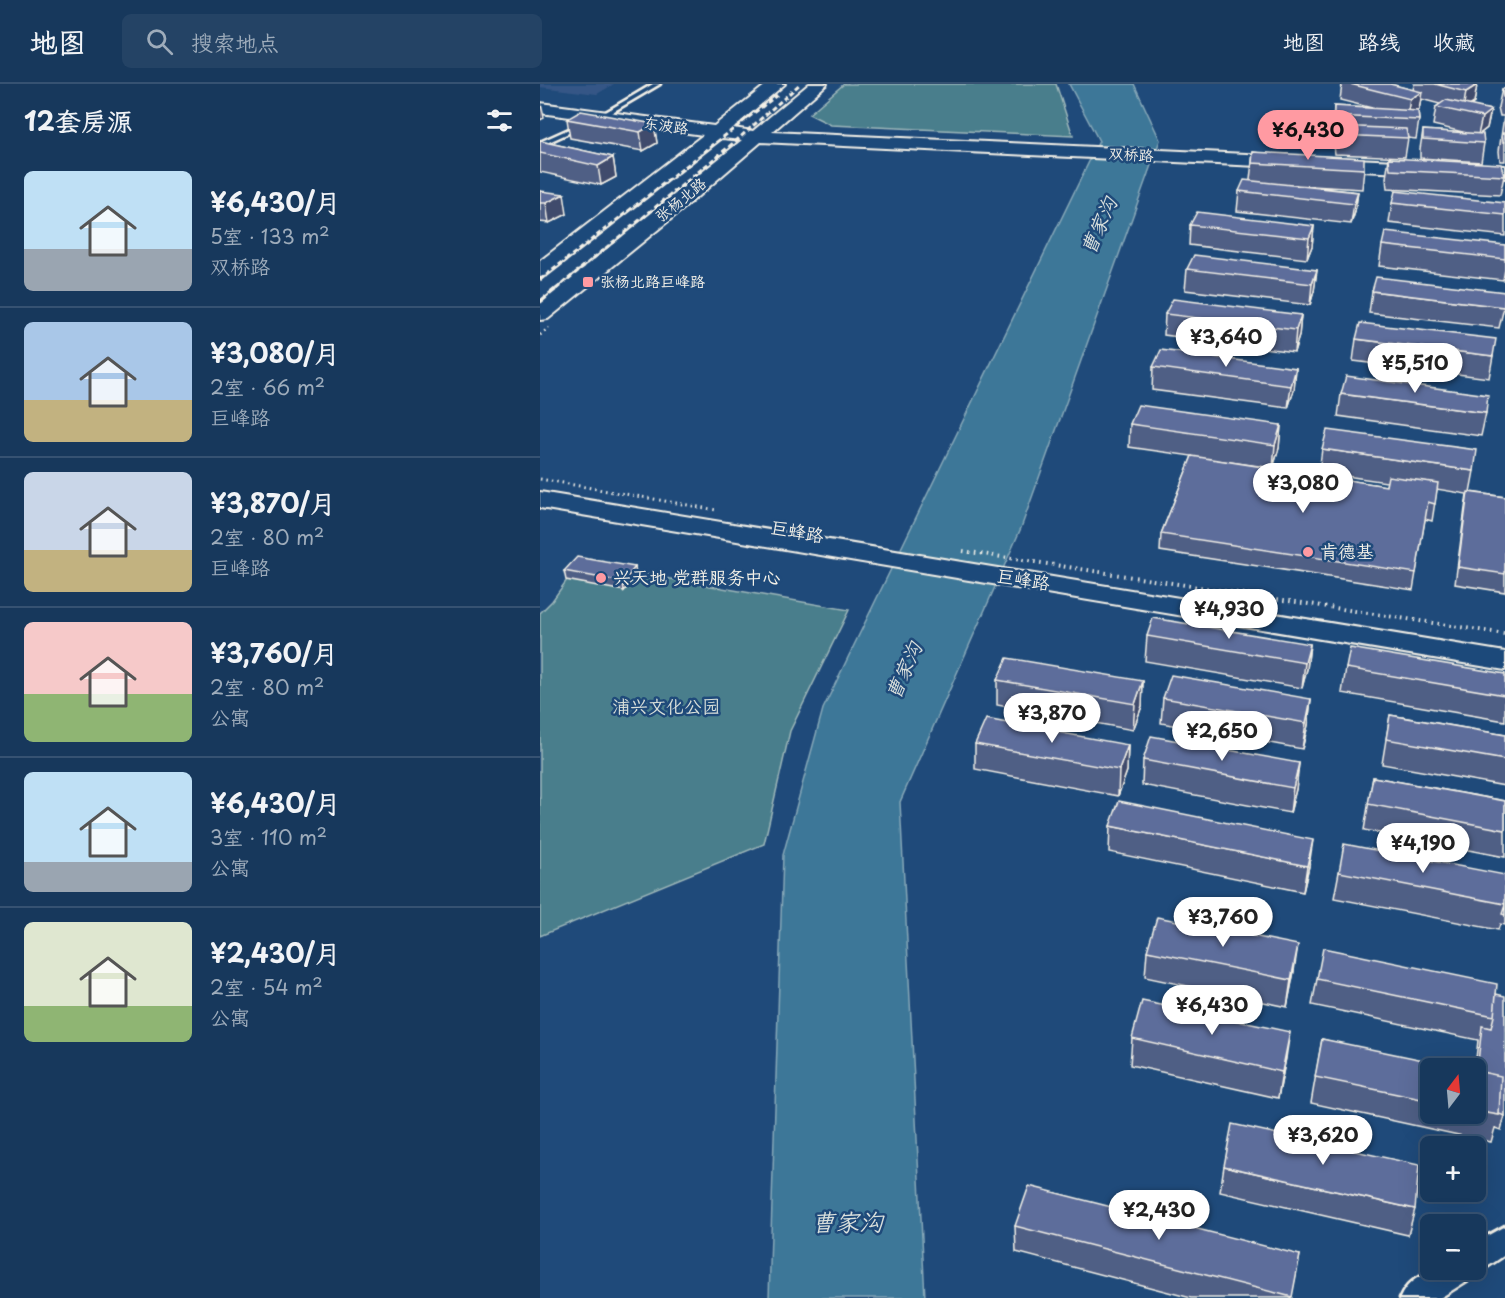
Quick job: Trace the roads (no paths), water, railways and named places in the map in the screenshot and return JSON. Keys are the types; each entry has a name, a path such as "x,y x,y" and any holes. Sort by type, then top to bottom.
{"main road":[{"name":"张杨北路","path":"540,271 777,84"},
{"name":"张杨北路","path":"540,314 819,84"},
{"name":"东波路","path":"540,108 757,137"},
{"name":"双桥路","path":"757,137 1505,172"},
{"name":"巨蜂路","path":"540,487 838,545"},
{"name":"巨峰路","path":"540,500 1505,642"},
{"name":"巨峰路","path":"1053,575 1505,661"}],"street":[{"path":"1486,1251 1505,1239"},
{"path":"1415,1298 1442,1280"}],"lane":[{"path":"540,144 602,117 657,84"}],"water":[{"name":"曹家沟","path":"1069,84 1134,84 1160,140 1021,528 900,802 925,1298 769,1298 783,855 823,709 1099,141"}],"railway":[{"path":"556,289 737,140 800,84"},
{"path":"540,280 777,95"},
{"path":"540,302 558,287"}],"place":[{"name":"张杨北路巨峰路","path":"588,282"},
{"name":"肯德基","path":"1308,552"},
{"name":"兴天地 党群服务中心","path":"601,578"}],"park label":[{"name":"浦兴文化公园","path":"666,707"}]}
